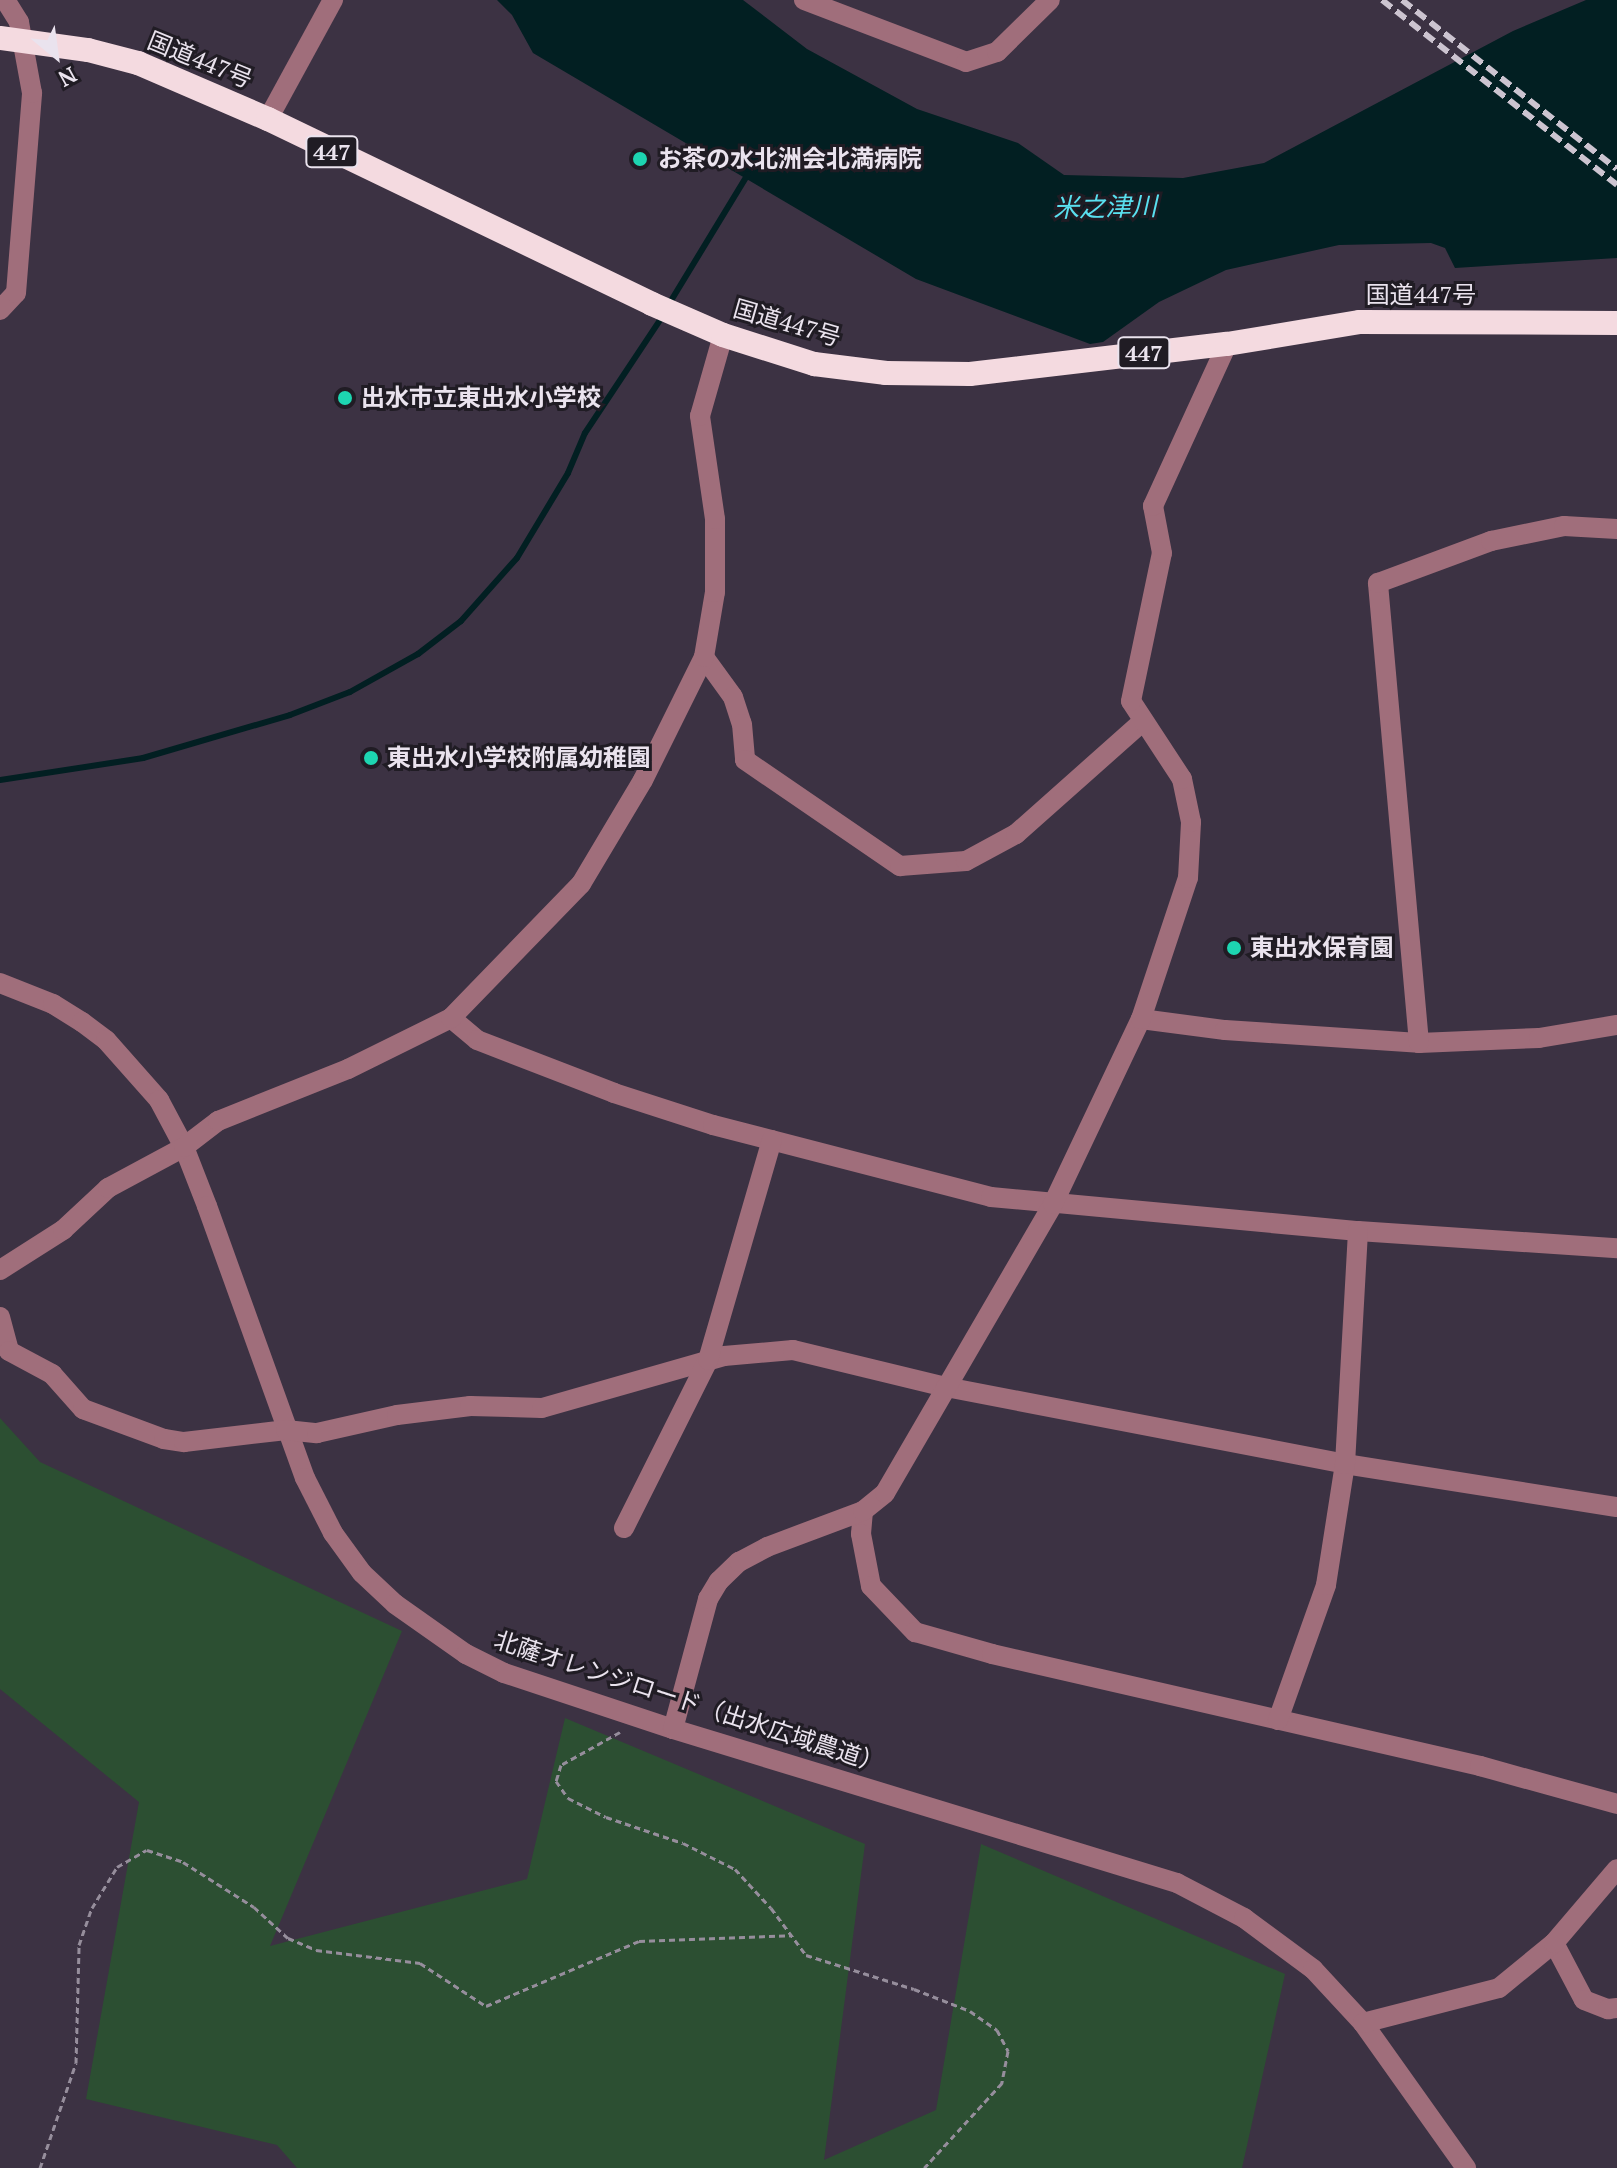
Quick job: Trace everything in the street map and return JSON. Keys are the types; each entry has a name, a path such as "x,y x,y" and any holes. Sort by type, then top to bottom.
{"highway":[{"name":"国道447号","path":"11,39 88,50 138,63 268,119 652,304 723,335 814,364 886,373 970,374 1227,344 1360,322 1617,323"}],"street":[{"path":"0,310 16,293 32,93 11,39 19,22 5,0"},
{"path":"268,119 333,0"},
{"path":"804,0 966,62 997,52 1050,0"},
{"path":"0,1270 63,1230 108,1188 184,1147 218,1121 348,1069 451,1018 581,884 643,780 704,657 715,592 715,519 700,416 723,335"},
{"path":"673,1729 708,1599 719,1581 739,1562 767,1547 863,1511 885,1493 1053,1204 1141,1019 1188,878 1191,822 1182,779 1131,701 1162,553 1153,506 1227,344"},
{"path":"1419,1043 1378,583 1491,541 1564,526 1617,529"},
{"path":"704,657 733,697 742,724 745,760 900,866 966,861 1016,834 1142,722"},
{"name":"北薩オレンジロード（出水広域農道）","path":"0,983 53,1004 106,1040 159,1100 184,1147 305,1478 333,1533 362,1573 408,1614 466,1654 504,1673 673,1729 1177,1883 1244,1918 1278,1940 1313,1969 1363,2023 1466,2168"},
{"path":"451,1018 477,1040 614,1093 772,1140 991,1197 1358,1231 1617,1248"},
{"path":"1141,1019 1225,1030 1419,1043 1539,1038 1617,1025"},
{"path":"624,1528 708,1360 772,1140"},
{"path":"1278,1720 1326,1585 1345,1464 1358,1231"},
{"path":"0,1317 9,1351 52,1374 83,1409 164,1439 184,1442 286,1430 317,1433 397,1415 470,1406 542,1408 687,1370 708,1360 793,1350 946,1387 1345,1464 1617,1507"},
{"path":"863,1511 861,1534 871,1586 915,1632 992,1654 1480,1766 1617,1804"},
{"path":"1363,2023 1499,1988 1554,1943 1617,1869"},
{"path":"1554,1943 1584,2000 1608,2009 1617,2008"}],"path":[{"path":"621,1731 561,1765 556,1781 568,1798 606,1817 683,1843 735,1869 806,1955 970,2011 997,2030 1008,2051 1002,2083 924,2168"},
{"path":"40,2168 76,2063 79,1945 92,1908 117,1867 147,1850 183,1862 254,1907 288,1938 328,1952 364,1953 420,1963 486,2006 639,1941 792,1935"}],"green space":[{"path":"0,1418 40,1462 402,1631 270,1946 527,1879 565,1718 865,1844 824,2160 936,2110 981,1844 1285,1974 1242,2168 297,2168 277,2145 86,2099 139,1802 0,1689"}],"water":[{"name":"米之津川","path":"497,0 743,0 807,49 917,109 1018,143 1064,175 1183,178 1264,163 1513,31 1586,0 1617,0 1617,258 1455,268 1445,248 1431,243 1339,245 1226,270 1159,302 1103,342 1090,344 916,279 533,53 512,15"}],"waterway":[{"path":"669,304 748,174"},
{"path":"0,780 143,758 290,715 350,692 418,654 461,621 517,558 568,473 585,433 664,314"}],"railway":[{"path":"1382,0 1617,185"},
{"path":"1402,0 1617,169"}],"place":[{"name":"お茶の水北洲会北満病院","path":"640,159"},
{"name":"出水市立東出水小学校","path":"345,398"},
{"name":"東出水小学校附属幼稚園","path":"371,758"},
{"name":"東出水保育園","path":"1234,948"}]}
